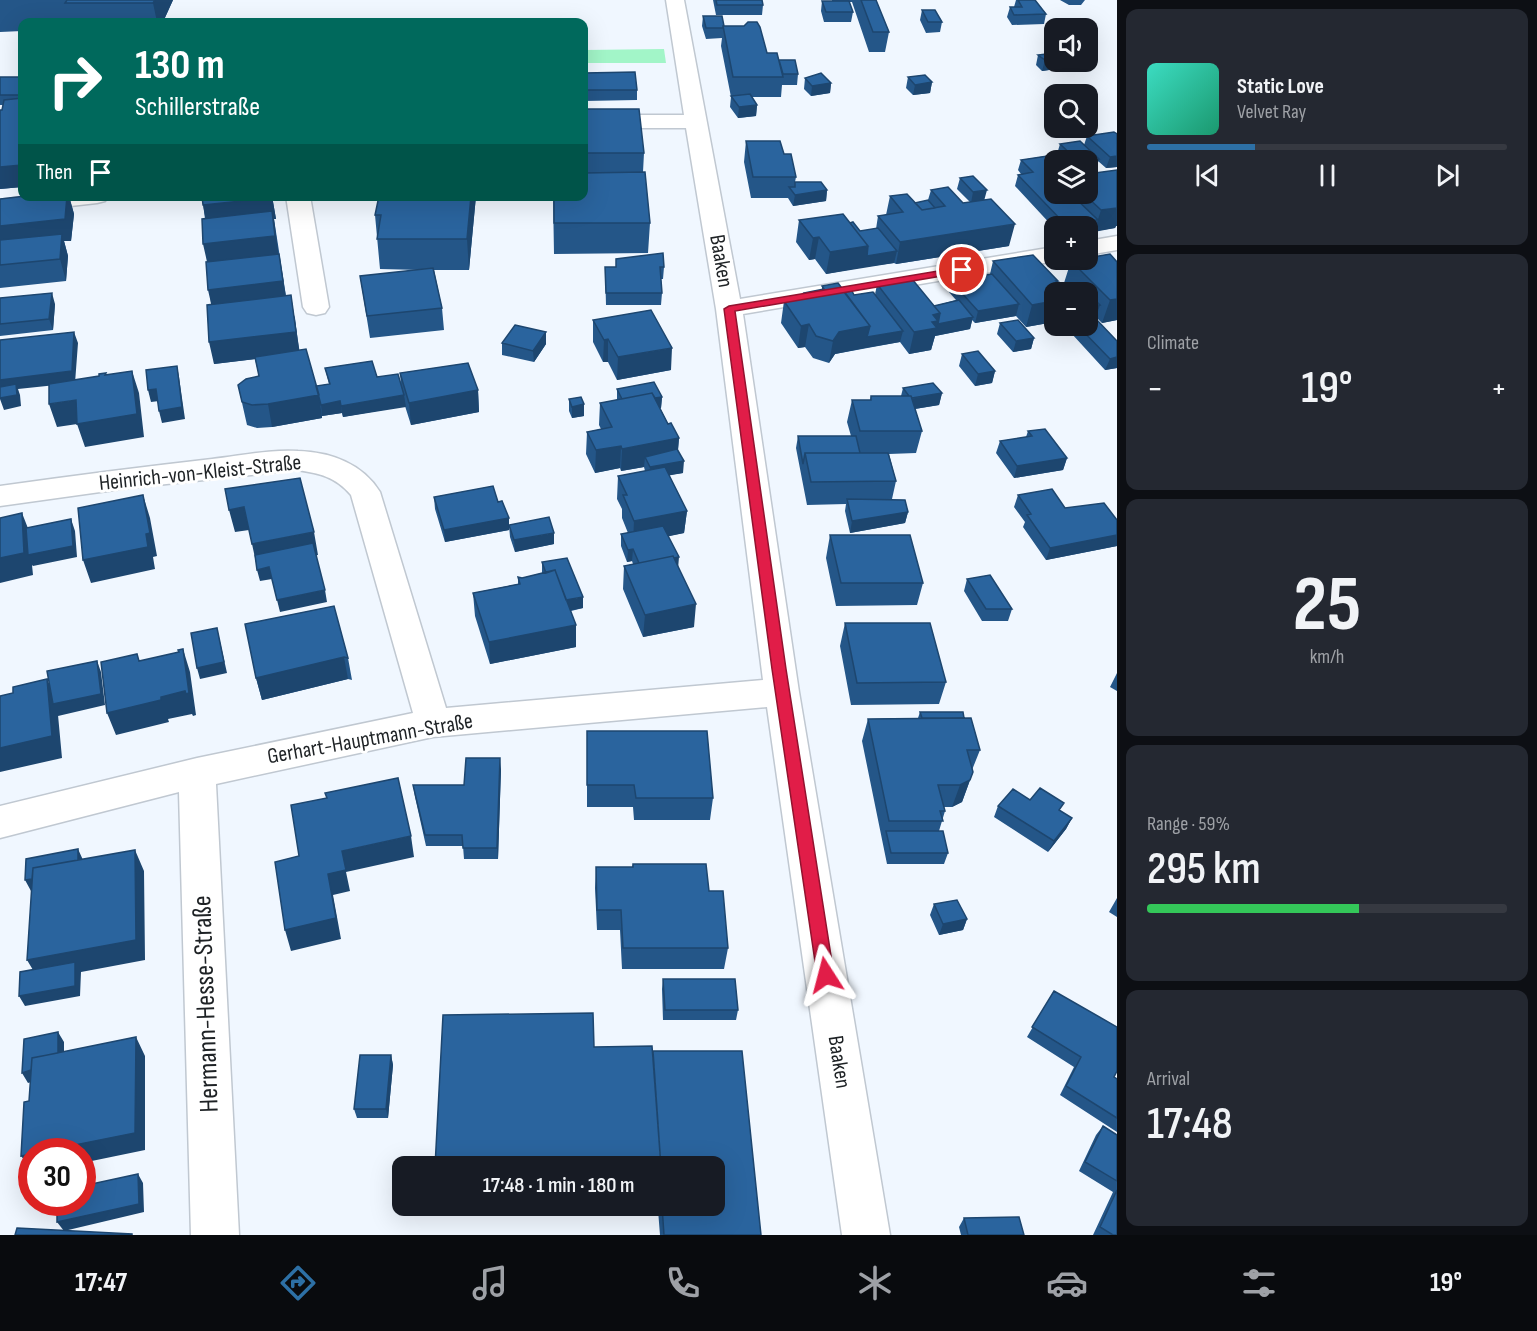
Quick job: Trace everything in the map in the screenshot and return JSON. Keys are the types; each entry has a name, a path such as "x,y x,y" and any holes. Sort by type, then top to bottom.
{"street":[{"name":"Baaken","path":"675,0 729,309 782,692 866,1235"},
{"path":"588,122 697,122"},
{"path":"0,207 53,201"},
{"path":"299,201 316,307"},
{"path":"1098,246 1117,243"},
{"path":"729,309 1044,256"},
{"name":"Heinrich-von-Kleist-Straße","path":"0,496 129,478 297,460 320,463 341,470 354,478 365,492 434,723"},
{"name":"Gerhart-Hauptmann-Straße","path":"0,822 196,773 434,723 782,692"},
{"name":"Hermann-Hesse-Straße","path":"196,773 215,1235"}],"green space":[{"path":"664,49 666,63 588,63 588,50"}],"building":[{"path":"67,0 155,0 153,3 65,3"},
{"path":"716,0 762,0 763,5 717,5"},
{"path":"861,0 876,0 889,32 873,32"},
{"path":"1018,0 1035,0 1046,14 1014,15 1010,7 1022,7"},
{"path":"822,1 849,1 853,12 826,12"},
{"path":"922,10 935,10 942,22 928,22"},
{"path":"703,16 722,16 723,28 706,28"},
{"path":"748,22 757,22 767,53 777,53 783,77 733,77 723,26 744,26"},
{"path":"779,60 795,60 798,74 783,74"},
{"path":"635,72 637,90 588,90 588,73"},
{"path":"821,73 831,83 812,86 805,78"},
{"path":"925,75 932,82 915,85 908,77"},
{"path":"0,77 18,77 18,95 0,95"},
{"path":"750,94 757,105 739,107 731,96"},
{"path":"18,98 18,165 0,167 0,110 2,110 4,100"},
{"path":"588,109 639,109 644,153 588,153"},
{"path":"1114,132 1117,134 1117,156 1110,157 1089,138 1098,138 1098,134"},
{"path":"746,141 780,141 784,154 791,154 796,177 753,177"},
{"path":"1080,141 1090,150 1066,150 1060,144"},
{"path":"1044,157 1044,202 1018,175 1033,172 1021,160"},
{"path":"1117,170 1117,208 1101,210 1095,204 1098,204 1098,173"},
{"path":"645,172 650,223 554,223 554,201 588,201 588,173"},
{"path":"973,176 987,190 973,192 960,178"},
{"path":"795,182 821,182 827,190 795,195 789,187 795,187"},
{"path":"948,187 963,203 991,199 1015,224 900,242 878,216 903,212 890,196 907,194 922,210 945,206 931,190"},
{"path":"18,197 18,201 67,201 65,219 0,226 0,199"},
{"path":"928,200 935,208 922,210 915,203"},
{"path":"203,201 242,201 203,205"},
{"path":"378,201 471,201 467,239 377,239 381,215 375,215"},
{"path":"1046,204 1081,204 1094,216 1057,216"},
{"path":"272,211 275,236 203,244 202,219"},
{"path":"843,214 868,246 830,252 819,237 813,238 799,220"},
{"path":"853,222 860,231 878,228 897,251 867,256 868,246 850,223"},
{"path":"62,234 60,259 0,265 0,240"},
{"path":"663,253 664,267 660,267 662,293 606,293 605,267 616,267 616,259"},
{"path":"279,254 283,281 208,290 206,262"},
{"path":"1110,254 1117,262 1117,299 1110,300 1098,288 1098,282 1092,282 1080,270 1098,270 1098,256"},
{"path":"1033,255 1044,266 1044,270 1047,270 1058,281 1044,282 1044,303 1032,305 993,261"},
{"path":"433,268 442,308 367,316 360,276"},
{"path":"992,274 1019,304 978,311 951,281"},
{"path":"912,279 940,313 933,315 938,321 932,322 937,328 914,332 877,284"},
{"path":"838,283 870,326 839,332 833,341 816,336 809,324 801,326 784,301 807,297 804,293 824,289 822,286"},
{"path":"852,291 854,295 873,292 903,331 867,337 870,326 844,292"},
{"path":"52,293 49,319 0,324 0,298"},
{"path":"291,295 296,332 209,342 207,305"},
{"path":"959,300 973,317 938,324 940,313 934,306"},
{"path":"651,310 672,348 618,357 608,339 604,340 593,320"},
{"path":"1018,320 1034,338 1016,341 1000,323"},
{"path":"1098,321 1117,341 1117,357 1110,359 1088,336 1098,336"},
{"path":"515,325 546,332 533,351 502,343"},
{"path":"74,332 72,371 0,380 0,340"},
{"path":"306,349 319,395 268,404 252,405 242,402 238,385 246,379 259,376 255,357"},
{"path":"978,351 995,371 978,374 962,354"},
{"path":"372,361 377,377 398,374 404,395 341,406 340,401 321,405 316,386 330,384 325,368"},
{"path":"468,363 478,390 409,403 400,373"},
{"path":"177,366 182,407 159,411 156,389 148,390 146,370"},
{"path":"132,371 137,414 77,424 76,400 49,404 49,384 99,376 99,374"},
{"path":"654,382 662,397 655,398 652,393 622,399 617,389"},
{"path":"933,383 942,393 912,398 903,388"},
{"path":"16,384 17,395 0,398 0,387"},
{"path":"652,393 668,424 671,423 679,438 622,449 621,446 596,450 587,432 612,427 600,403"},
{"path":"871,396 911,396 922,431 860,431 852,400 871,400"},
{"path":"581,397 584,404 572,407 569,399"},
{"path":"1045,429 1067,458 1017,466 1000,441 1032,436 1028,431"},
{"path":"798,436 856,436 860,453 805,453 803,464"},
{"path":"677,449 684,461 650,467 645,457"},
{"path":"805,453 888,453 896,481 811,482"},
{"path":"665,467 687,511 634,521 623,495 627,495 618,476"},
{"path":"300,478 314,532 252,544 244,507 229,510 225,489"},
{"path":"493,486 498,502 502,501 509,518 444,530 434,497"},
{"path":"1052,489 1065,508 1104,503 1117,520 1117,535 1050,548 1027,515 1031,514 1018,495"},
{"path":"143,495 150,533 146,534 148,547 83,560 78,508"},
{"path":"847,499 905,500 908,512 852,521"},
{"path":"22,513 24,553 0,558 0,518"},
{"path":"549,517 554,533 514,540 509,525"},
{"path":"71,519 73,546 28,555 26,528"},
{"path":"663,526 679,557 674,558 673,556 639,563 633,549 628,550 621,534"},
{"path":"830,535 910,535 923,583 841,583"},
{"path":"313,543 325,590 277,600 269,567 257,570 255,555"},
{"path":"673,556 696,604 645,615 624,566"},
{"path":"567,558 583,597 566,600 555,570 546,573 542,562"},
{"path":"555,570 576,625 489,642 473,593 520,584 518,577"},
{"path":"990,575 1012,609 986,609 967,579"},
{"path":"334,606 348,658 344,657 256,678 245,624"},
{"path":"845,623 930,623 946,682 857,683"},
{"path":"217,628 224,662 197,668 191,633"},
{"path":"183,649 189,693 186,694 185,691 161,697 161,700 107,713 101,662 137,654 139,661 179,652 178,650"},
{"path":"97,661 101,694 53,704 47,671"},
{"path":"47,679 52,736 0,748 0,696 13,693 13,687"},
{"path":"920,712 963,712 964,718 922,718"},
{"path":"971,718 980,750 967,750 973,772 970,780 960,785 938,785 945,811 940,811 943,821 889,821 868,719"},
{"path":"587,731 707,731 713,798 636,798 634,785 587,785"},
{"path":"466,758 500,758 497,848 463,848 462,835 425,835 413,785 464,785"},
{"path":"398,778 411,836 342,851 346,870 328,874 336,918 285,930 275,862 299,856 291,805 327,798 325,793"},
{"path":"1040,788 1064,803 1059,810 1072,818 1054,841 998,806 1013,789 1030,800"},
{"path":"886,831 943,831 948,853 891,853"},
{"path":"78,849 78,860 33,868 32,879 25,880 26,859"},
{"path":"135,850 136,940 27,960 33,868"},
{"path":"633,864 706,864 709,891 723,891 728,948 623,948 621,910 597,910 596,867 633,867"},
{"path":"957,900 967,919 943,924 934,904"},
{"path":"75,962 75,986 19,996 20,972"},
{"path":"663,979 735,979 738,1010 665,1010"},
{"path":"1054,991 1117,1027 1117,1071 1114,1077 1117,1079 1117,1118 1066,1086 1081,1057 1032,1027"},
{"path":"593,1013 594,1047 652,1046 660,1156 436,1156 443,1015"},
{"path":"58,1032 58,1053 32,1058 31,1070 22,1073 24,1039"},
{"path":"136,1037 135,1133 96,1141 96,1138 22,1138 24,1102 29,1101 32,1058"},
{"path":"653,1051 742,1051 761,1235 664,1235 663,1216 725,1216 725,1156 660,1156"},
{"path":"360,1055 391,1055 386,1109 354,1109"},
{"path":"1103,1126 1117,1135 1117,1181 1085,1162"},
{"path":"138,1174 139,1204 96,1213 96,1183"},
{"path":"1117,1190 1117,1235 1113,1235 1100,1227"},
{"path":"57,1216 84,1216 57,1222"},
{"path":"1019,1217 1024,1235 968,1235 964,1218"},
{"path":"17,1228 132,1234 132,1235 15,1235"}],"route":[{"path":"826,975 779,669 729,309 962,270"}]}
